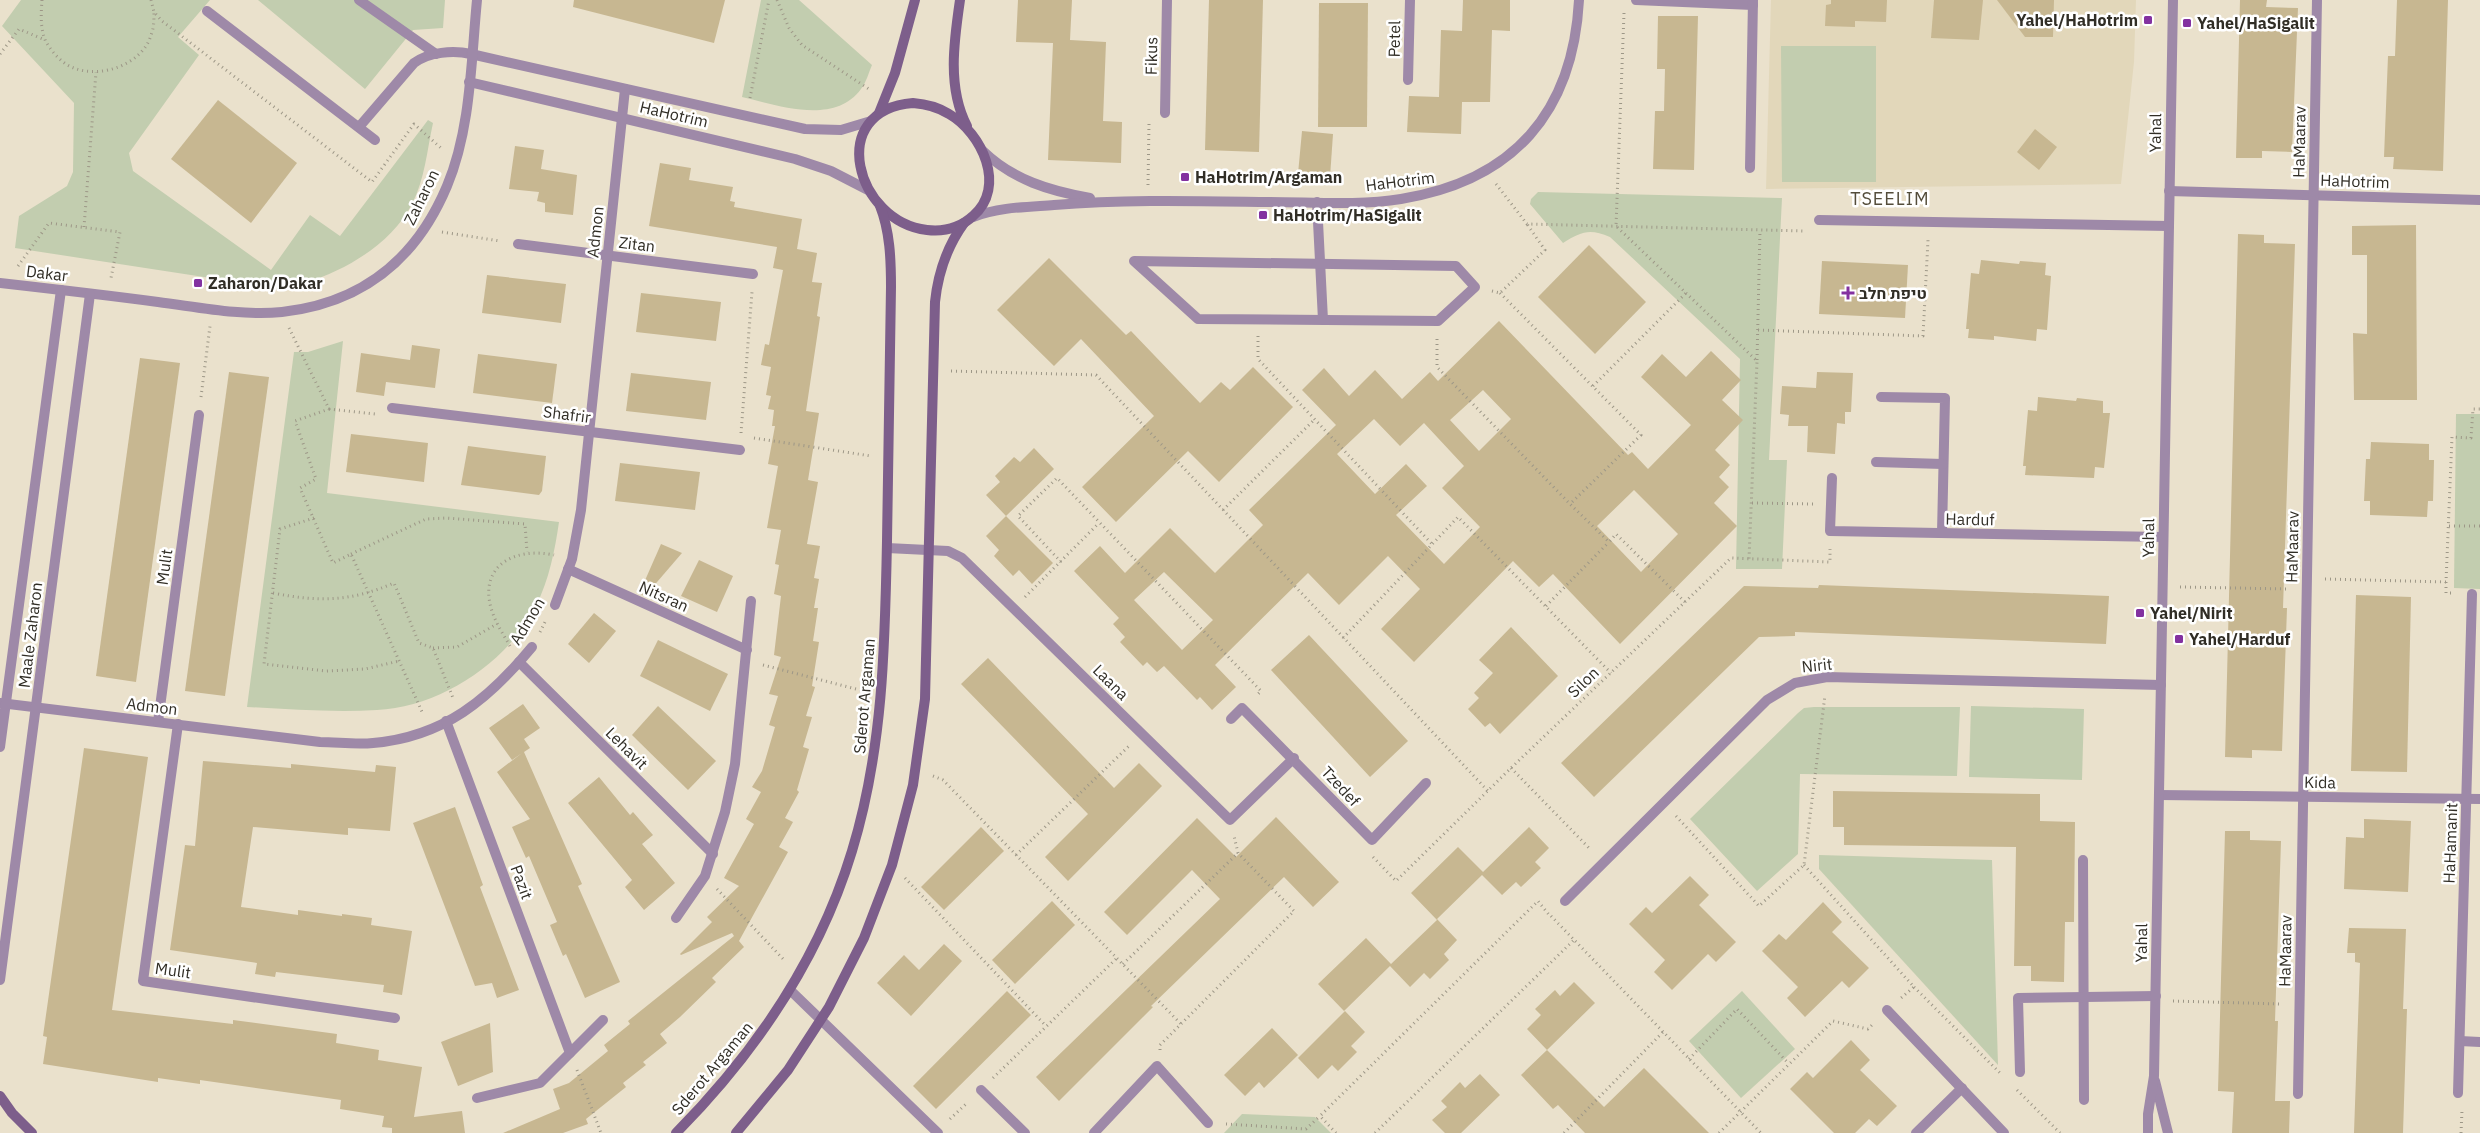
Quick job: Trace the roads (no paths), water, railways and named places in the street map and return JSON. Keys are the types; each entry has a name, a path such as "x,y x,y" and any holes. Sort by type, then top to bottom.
{"street":[{"path":"358,0 436,54"},
{"name":"Zaharon","path":"90,294 213,309 281,312 326,304 365,287 398,262 425,229 447,185 462,133 469,82 476,0"},
{"path":"915,0 886,99 879,113 864,131 858,154 861,172 868,190 880,206 897,220 922,229 947,230 964,224"},
{"path":"736,1133 788,1070 820,1021 864,938 892,865 915,768 925,699 930,549 932,370 934,317 939,274 948,248 964,224 973,217 984,203 988,192 988,168 983,151 968,129 958,102 954,69 960,0"},
{"name":"Fikus","path":"1164,113 1167,0"},
{"name":"Petel","path":"1408,80 1410,0"},
{"name":"HaHotrim","path":"973,217 1007,208 1108,201 1318,202 1400,200 1446,190 1486,172 1520,147 1547,114 1566,72 1578,21 1579,0"},
{"path":"1636,0 1753,2 1750,168"},
{"name":"Yahal","path":"2148,1133 2148,1114 2154,1076 2156,998 2173,0"},
{"name":"HaMaarav","path":"2298,1094 2317,0"},
{"path":"207,10 375,140"},
{"path":"359,127 414,63 423,57 436,54"},
{"name":"HaHotrim","path":"436,54 471,54 796,128 841,130 871,121"},
{"name":"HaHotrim","path":"469,82 813,164 868,190"},
{"name":"Admon","path":"555,604 570,564 581,510 625,89"},
{"path":"879,113 901,104 926,104 950,114 968,129"},
{"name":"HaHotrim","path":"983,151 996,163 1026,181 1060,192 1108,201"},
{"name":"HaHotrim","path":"2170,191 2480,200"},
{"path":"1318,202 1323,320"},
{"name":"Sderot Argaman","path":"676,1133 710,1098 754,1044 790,990 826,921 852,852 871,776 883,695 887,548 891,261 885,219 880,206"},
{"path":"1819,220 2169,226"},
{"name":"Zitan","path":"518,244 753,274"},
{"path":"1134,261 1321,264 1456,266 1475,286 1438,321 1198,319 1134,261"},
{"name":"Dakar","path":"3,283 90,294"},
{"name":"Maale Zaharon","path":"0,747 3,703 61,290"},
{"name":"Maale Zaharon","path":"0,980 90,294"},
{"path":"1881,397 1945,398 1942,533"},
{"name":"Shafrir","path":"392,408 740,450"},
{"name":"Mulit","path":"158,722 199,415"},
{"path":"1876,462 1944,464"},
{"name":"Harduf","path":"1832,478 1830,531 2163,537"},
{"name":"Laana","path":"887,548 948,551 962,558 1230,820 1294,758"},
{"name":"Nitsran","path":"570,564 746,655"},
{"name":"HaHamanit","path":"2458,1093 2472,594"},
{"path":"676,918 705,876 725,812 735,764 751,601"},
{"name":"Admon","path":"3,703 320,742 373,743 422,733 460,714 501,683 532,647"},
{"name":"Lehavit","path":"519,662 713,854"},
{"name":"Nirit","path":"1565,901 1773,694 1795,683 1827,677 2161,685"},
{"name":"Tzedef","path":"1231,719 1242,708 1294,758 1372,840 1426,783"},
{"name":"Pazit","path":"446,721 570,1053"},
{"name":"Mulit","path":"178,724 143,981 395,1018"},
{"name":"Kida","path":"2159,795 2480,799"},
{"path":"2083,860 2084,1100"},
{"path":"790,990 820,1021 938,1132"},
{"path":"2020,1072 2018,998 2156,998"},
{"path":"1888,1010 2004,1133"},
{"path":"477,1098 540,1084 603,1020"},
{"path":"2460,1041 2480,1042"},
{"path":"1094,1133 1157,1066 1208,1123"},
{"name":"Yahal","path":"2154,1076 2168,1133"},
{"path":"1916,1133 1962,1088"},
{"path":"981,1090 1018,1131"},
{"path":"0,1096 12,1113 32,1133"}],"place":[{"name":"Yahel/HaHotrim","path":"2148,20"},
{"name":"Yahel/HaSigalit","path":"2187,23"},
{"name":"HaHotrim/Argaman","path":"1185,177"},
{"name":"HaHotrim/HaSigalit","path":"1263,215"},
{"name":"Zaharon/Dakar","path":"198,283"},
{"name":"טיפת חלב","path":"1848,293"},
{"name":"Yahel/Nirit","path":"2140,613"},
{"name":"Yahel/Harduf","path":"2179,639"}],"district":[{"name":"TSEELIM","path":"1890,199"}]}
